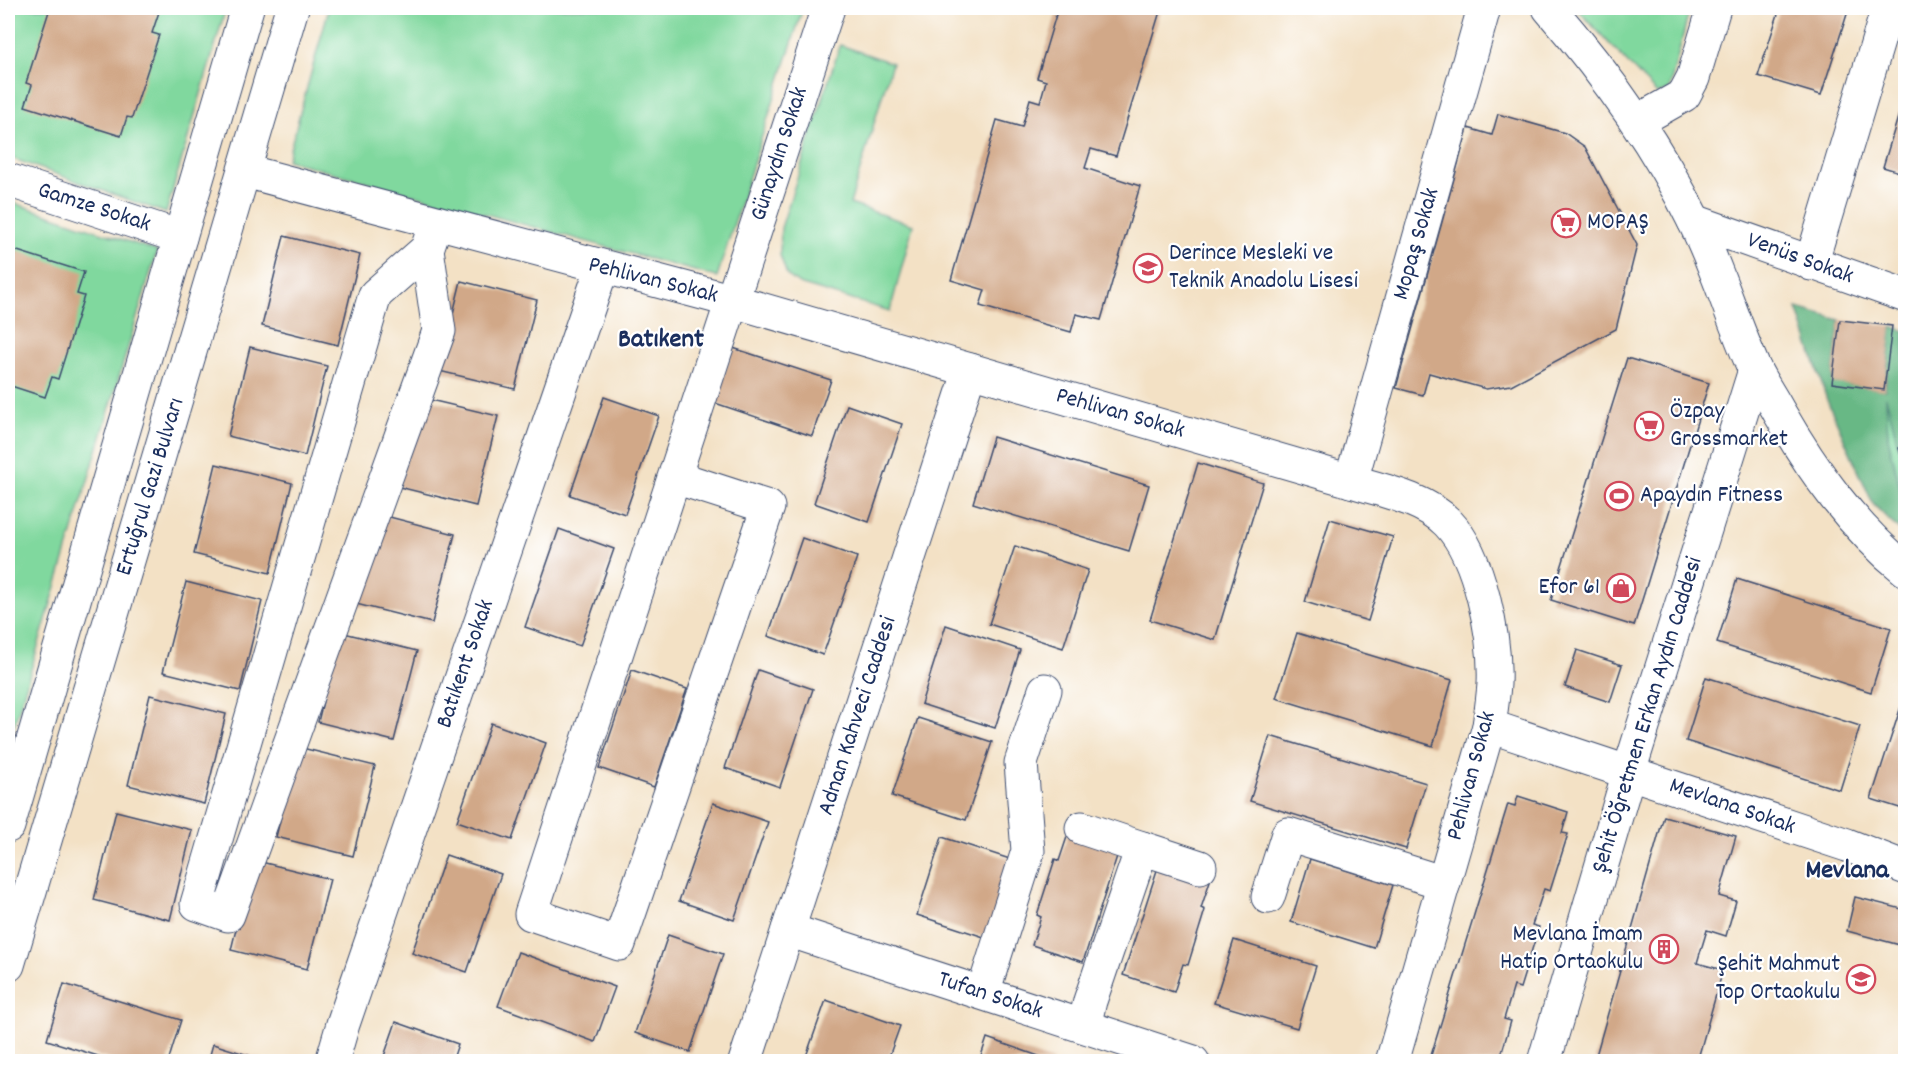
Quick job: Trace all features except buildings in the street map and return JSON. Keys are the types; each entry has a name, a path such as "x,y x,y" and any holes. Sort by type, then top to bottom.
{"street":[{"name":"Ertuğrul Gazi Bulvarı","path":"8,826 247,8"},
{"name":"Ertuğrul Gazi Bulvarı","path":"8,965 292,8"},
{"name":"Günaydın Sokak","path":"675,477 768,507 619,944 531,914 828,8"},
{"name":"Mopaş Sokak","path":"1351,481 1484,8"},
{"path":"1549,8 1586,51 1638,121 1694,221 1755,370 1812,466 1850,518 1880,549 1905,570"},
{"path":"1638,121 1684,95 1693,78 1714,8"},
{"path":"1811,264 1888,8"},
{"name":"Pehlivan Sokak","path":"245,171 432,236 602,268 733,301 1351,481 1400,496 1426,508 1447,522 1462,542 1475,570 1490,630 1494,683 1489,726 1392,1062"},
{"name":"Gamze Sokak","path":"8,180 180,237"},
{"name":"Venüs Sokak","path":"1694,221 1905,296"},
{"path":"432,236 439,331 228,915 197,904 375,295 432,236"},
{"name":"Batıkent Sokak","path":"332,1062 343,1024 602,268"},
{"name":"Adnan Kahveci Caddesi","path":"744,1062 970,370"},
{"name":"Şehit Öğretmen Erkan Aydın Caddesi","path":"1544,1062 1629,772 1755,370"},
{"path":"983,993 1028,851 1021,763 1045,690"},
{"name":"Mevlana Sokak","path":"1489,726 1847,845 1905,868"},
{"path":"1082,828 1200,867"},
{"path":"1268,897 1288,834 1444,883"},
{"path":"1084,1026 1142,848"},
{"name":"Tufan Sokak","path":"788,930 1193,1062"}],"green space":[{"path":"8,8 226,8 166,213 8,157 8,146 14,127 8,125"},
{"path":"329,8 803,8 717,277 287,160"},
{"path":"1576,8 1690,8 1669,90 1657,94"},
{"path":"840,45 892,63 850,204 913,225 890,311 799,284 787,275 780,255 781,228"},
{"path":"8,201 157,251 8,746"},
{"path":"1797,308 1840,320 1832,382 1885,390 1892,326 1905,331 1905,446 1899,448 1886,397 1888,438 1905,508 1905,536 1873,504 1827,400"},
{"path":"1885,392 1905,470 1905,508 1888,438"}],"place":[{"name":"MOPAŞ","path":"1566,223"},
{"name":"Derince Mesleki ve Teknik Anadolu Lisesi","path":"1148,268"},
{"name":"Özpay Grossmarket","path":"1649,426"},
{"name":"Apaydın Fitness","path":"1619,496"},
{"name":"Efor 61","path":"1621,588"},
{"name":"Mevlana İmam Hatip Ortaokulu","path":"1664,949"},
{"name":"Şehit Mahmut Top Ortaokulu","path":"1861,979"}],"district":[{"name":"Batıkent","path":"661,340"},
{"name":"Mevlana","path":"1847,871"}]}
